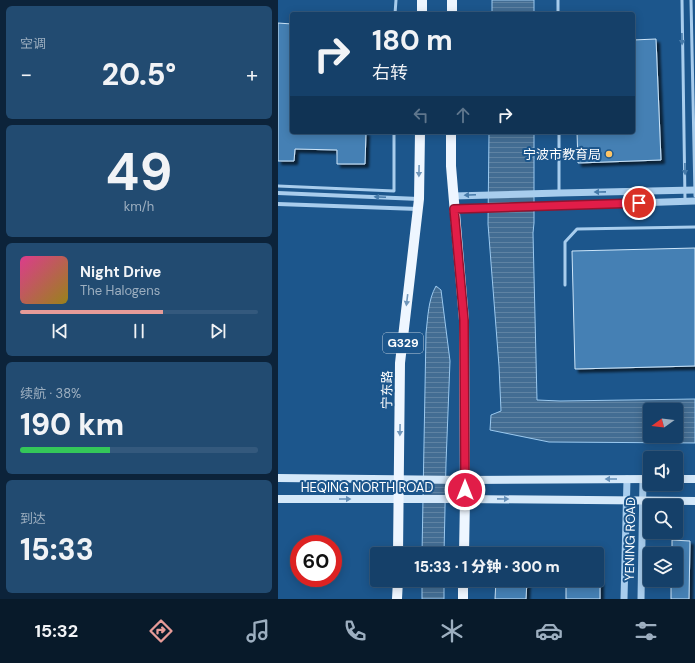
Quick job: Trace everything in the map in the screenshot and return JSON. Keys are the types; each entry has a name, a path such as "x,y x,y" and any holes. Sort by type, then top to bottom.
{"main road":[{"path":"422,0 422,12"},
{"path":"452,0 452,12"},
{"name":"宁东路","path":"398,547 400,363 418,204 420,134"},
{"path":"451,134 453,196 464,320 464,547"},
{"name":"HEQING NORTH ROAD","path":"278,478 465,480 643,479"},
{"path":"683,479 695,479"},
{"name":"HEQING NORTH ROAD","path":"278,498 695,501"},
{"path":"397,599 398,587"},
{"path":"463,587 463,599"}],"street":[{"path":"453,196 685,190 695,192"},
{"path":"278,193 418,204"},
{"path":"454,209 695,201"},
{"path":"278,204 418,204"},
{"name":"YENING ROAD","path":"624,599 627,479"},
{"name":"YENING ROAD","path":"641,599 642,501 644,491"}],"lane":[{"path":"396,0 396,12"},
{"path":"558,0 558,12"},
{"path":"682,0 685,201"},
{"path":"691,0 695,192"},
{"path":"278,186 394,191 394,134"},
{"path":"559,134 559,193"},
{"path":"565,285 565,242 578,229 695,227"}],"water":[{"path":"492,0 534,0 534,12 492,12"},
{"path":"489,134 534,134 533,233 537,400 695,399 695,443 683,443 683,403 643,403 643,443 549,442 490,430 491,415 501,411 488,224"},
{"path":"436,286 441,290 450,361 444,547 422,547 426,333 433,291"},
{"path":"422,587 444,587 444,599 422,599"}],"building":[{"path":"278,23 290,24 290,134 366,134 365,164 337,164 337,150 295,149 294,161 278,161"},
{"path":"656,39 661,160 578,163 577,134 635,134 635,40"},
{"path":"695,248 695,366 575,369 572,251"},
{"path":"672,540 690,541 689,599 671,599 671,587 683,587 683,547 672,547"},
{"path":"496,587 527,587 526,599 495,599"},
{"path":"566,587 600,587 600,599 566,599"}],"place":[{"name":"宁波市教育局","path":"609,154"}],"route":[{"path":"465,490 464,320 454,209 639,203"}]}
